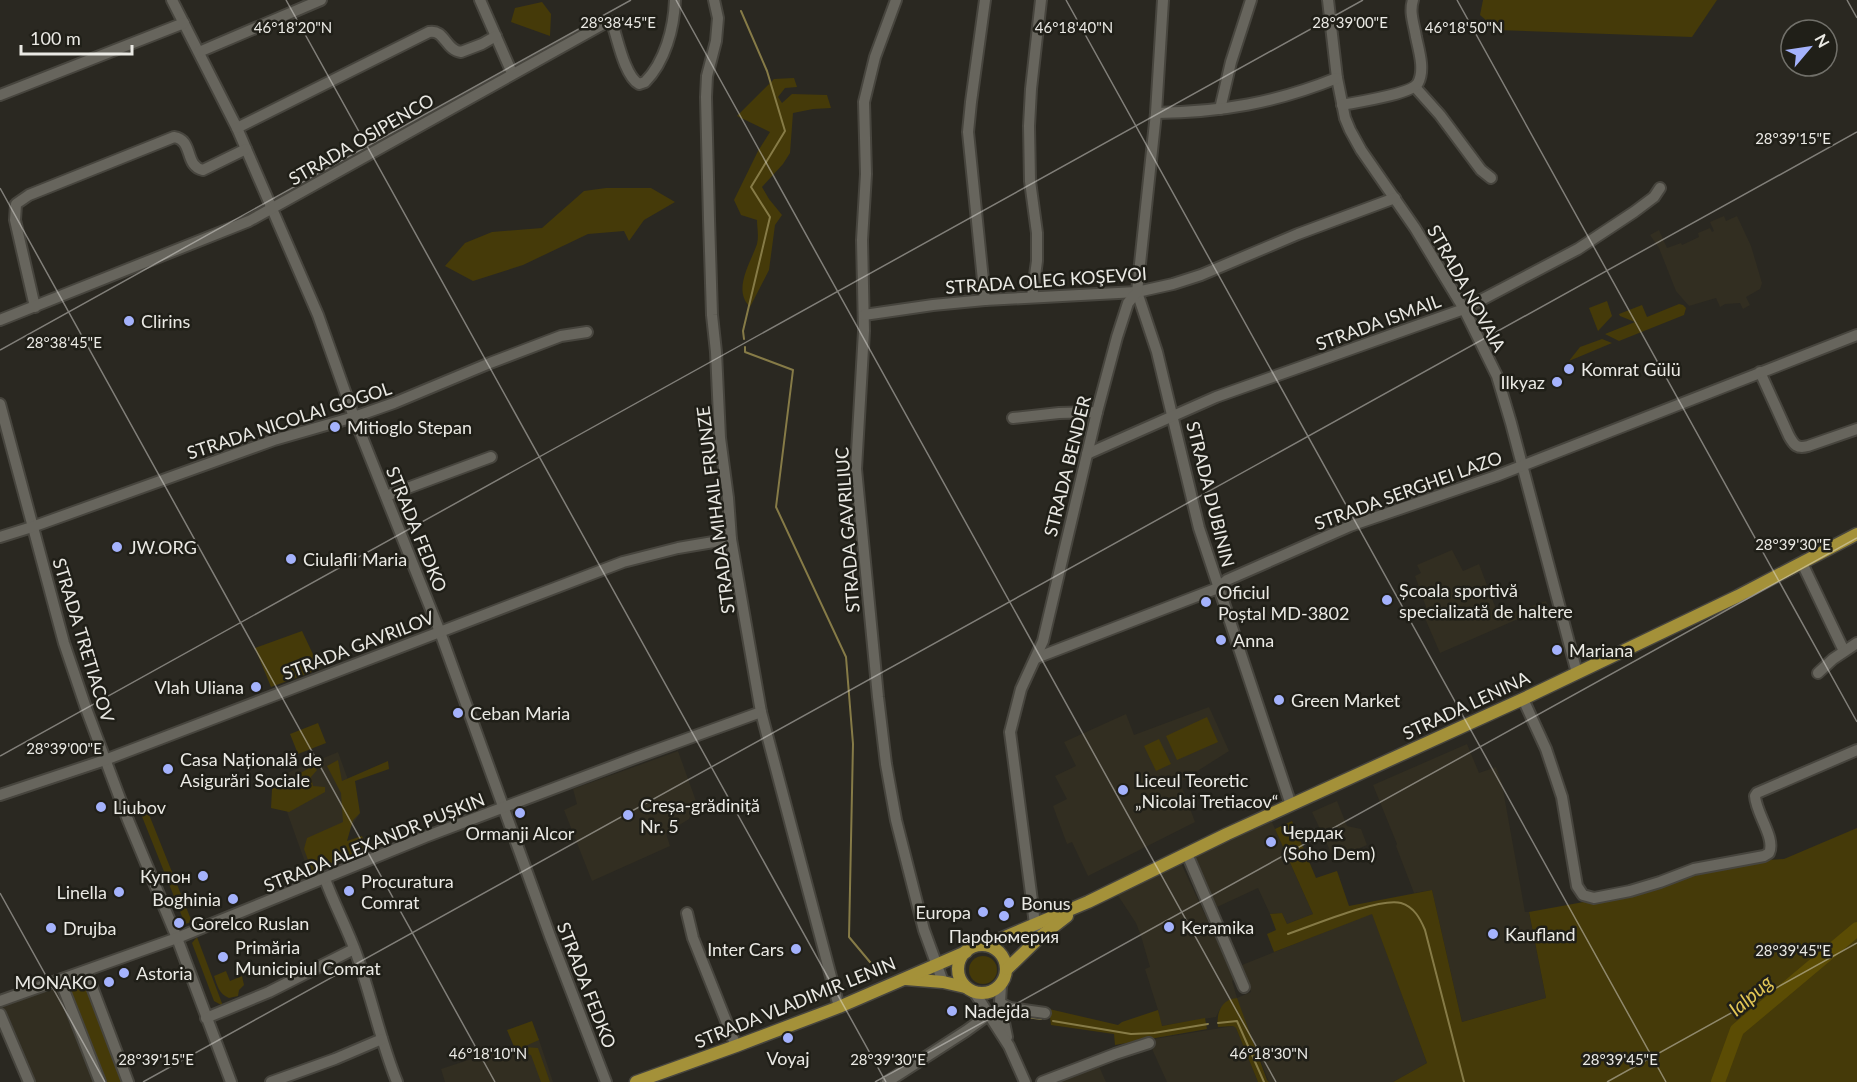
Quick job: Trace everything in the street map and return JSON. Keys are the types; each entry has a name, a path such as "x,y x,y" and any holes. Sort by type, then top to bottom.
{"main road":[{"name":"STRADA LENINA","path":"1088,902 1291,805 1523,699 1857,534"},
{"path":"986,945 1088,902"},
{"path":"1007,969 1040,937 1088,902"},
{"path":"902,979 943,982 970,990 989,993 1001,985 1007,969 1001,953 994,948 979,945 966,952 961,958 958,973 970,990"},
{"name":"STRADA VLADIMIR LENIN","path":"636,1082 838,1007 966,952"}],"street":[{"name":"STRADA FEDKO","path":"172,0 237,128 318,315 354,417 440,632 503,808 606,1082"},
{"path":"199,52 321,0"},
{"path":"480,0 512,73"},
{"name":"STRADA OSIPENCO","path":"0,320 224,231 273,209 512,73 609,22 613,26 630,74 635,82 642,84 656,66 670,34 675,0"},
{"name":"STRADA MIHAIL FRUNZE","path":"714,0 718,18 716,41 707,76 706,97 712,315 720,438 731,539 761,712 838,1007"},
{"name":"STRADA GAVRILIUC","path":"896,0 875,57 864,102 866,174 862,240 864,315 856,469 886,764 896,820 924,930 943,982"},
{"path":"985,0 968,132 985,300"},
{"path":"1032,297 1037,261 1030,181 1029,126 1041,0"},
{"name":"STRADA BENDER","path":"1040,937 1035,924 1010,732 1021,689 1036,658 1047,625 1097,412 1124,312 1137,292 1156,113 1163,0"},
{"path":"1220,109 1231,62 1251,0"},
{"name":"STRADA NOVAIA","path":"1328,0 1337,78 1350,130 1464,309 1497,376 1576,673"},
{"path":"1342,105 1405,92 1415,87 1419,81 1421,61 1411,12 1413,0"},
{"path":"0,95 184,23"},
{"path":"237,128 429,32 440,33 450,48 461,52 496,36"},
{"path":"1156,113 1252,105 1305,91 1337,78"},
{"path":"1415,87 1440,115 1481,170 1491,178"},
{"path":"35,307 15,220 16,204 21,200 174,137 182,139 192,162 198,169 203,170 246,149"},
{"name":"STRADA ISMAIL","path":"1087,454 1173,415 1269,378 1464,309 1578,249 1634,212 1654,196 1660,188"},
{"name":"STRADA OLEG KOŞEVOI","path":"864,315 985,300 1137,292 1201,275 1298,234 1395,198"},
{"name":"STRADA DUBININ","path":"1137,292 1157,352 1199,528 1291,805"},
{"name":"STRADA NICOLAI GOGOL","path":"0,537 274,440 354,417 423,392 561,336 587,332"},
{"name":"STRADA SERGHEI LAZO","path":"1036,658 1218,588 1227,580 1350,526 1522,466 1857,335"},
{"path":"1760,372 1789,436 1797,447 1802,448 1857,429"},
{"name":"STRADA TRETIACOV","path":"0,404 64,643 105,760 177,938 231,1082"},
{"path":"1014,418 1097,412"},
{"path":"386,496 491,457"},
{"name":"STRADA GAVRILOV","path":"0,795 105,760 623,562 678,548 731,539"},
{"path":"1802,563 1844,651"},
{"path":"1818,673 1857,643"},
{"path":"1523,699 1546,749 1562,797 1577,886 1583,895 1594,898 1630,891 1694,869 1764,856 1769,853 1771,842 1757,808 1755,800 1757,793 1857,750"},
{"name":"STRADA ALEXANDR PUȘKIN","path":"0,1001 177,938 425,837 761,712"},
{"path":"1187,854 1244,987"},
{"path":"325,879 354,949 398,1082"},
{"path":"687,913 693,938 736,1046"},
{"path":"206,1018 269,992 354,949"},
{"path":"86,971 128,1082"},
{"path":"60,980 100,1082"},
{"path":"1001,985 1000,1003 1003,1024 1009,1046 1025,1082"},
{"path":"970,990 1009,1046"},
{"path":"1000,1003 1011,1008 1045,1013"},
{"path":"0,1014 29,1082"},
{"path":"887,1082 988,1015"},
{"path":"271,1082 335,1059 382,1038"},
{"path":"1042,1082 1083,1065 1149,1043"}],"shaded area":[{"path":"1483,0 1717,0 1692,37 1497,30 1480,15"},
{"path":"542,2 551,14 550,36 511,22 515,8"},
{"path":"794,78 797,87 785,88 778,97 782,103 792,94 827,95 831,108 793,113 790,153 762,187 782,215 775,225 769,270 750,307 745,300 743,284 747,267 757,244 757,220 741,215 734,200 770,132 737,116 774,79"},
{"path":"606,188 651,188 675,202 644,220 629,241 624,231 588,234 523,265 473,281 445,266 465,243 492,232 542,228 584,191"},
{"path":"1724,216 1726,221 1737,216 1751,246 1762,283 1760,289 1746,297 1750,305 1743,309 1740,303 1725,304 1720,307 1716,298 1689,306 1676,291 1659,248 1650,235 1659,230 1667,248 1681,243 1682,245 1699,237 1698,233 1710,228 1712,232 1714,231 1710,222"},
{"path":"1607,301 1612,316 1598,331 1589,308"},
{"path":"1679,304 1686,308 1684,315 1619,341 1605,334 1635,322 1619,314 1642,305 1647,317"},
{"path":"1602,339 1612,343 1569,361 1580,347"},
{"path":"1452,550 1463,571 1479,564 1499,617 1546,601 1548,606 1440,653 1421,609 1426,607 1415,576 1421,573 1417,565"},
{"path":"302,631 320,669 271,687 255,648"},
{"name":"Liceul Teoretic „Nicolai Tretiacov“","path":"1209,707 1229,751 1180,782 1195,822 1088,876 1072,842 1067,844 1053,806 1067,799 1055,776 1076,766 1064,742 1126,714 1134,735"},
{"path":"1207,717 1218,742 1177,760 1166,736"},
{"path":"318,723 326,743 298,754 290,734"},
{"path":"1159,739 1171,764 1156,771 1144,746"},
{"path":"1467,744 1479,773 1496,767 1502,784 1525,912 1529,912 1546,998 1462,1022 1432,890 1414,893 1373,785"},
{"name":"Creșa-grădiniță Nr. 5","path":"678,751 696,801 689,819 666,833 670,846 592,881 564,810 577,804 573,789"},
{"path":"338,752 360,813 342,841 346,852 307,868 275,778"},
{"path":"338,760 342,781 388,761 389,769 355,781 360,813 353,820 347,841 362,836 367,848 312,871 304,849 307,838 343,822 341,793 327,766"},
{"path":"313,766 317,770 311,777 313,786 325,787 325,792 289,812 271,808 272,789"},
{"path":"1337,801 1347,826 1361,829 1367,845 1334,859 1312,812"},
{"path":"148,812 192,922 185,924 141,814"},
{"path":"1292,821 1316,878 1337,871 1349,906 1432,890 1462,1022 1546,998 1529,912 1660,888 1700,873 1767,860 1784,859 1857,828 1857,1082 1393,1082 1427,1063 1372,914 1274,952 1267,934 1276,930 1270,914 1282,913 1287,924 1313,914 1275,829"},
{"path":"1272,822 1313,914 1287,924 1282,913 1270,914 1258,888 1217,907 1193,855"},
{"path":"1180,861 1235,979 1232,981 1237,998 1251,992 1242,965 1372,913 1427,1063 1393,1082 1269,1082 1236,998 1220,1009 1216,1017 1161,1026 1145,969 1150,967 1141,936 1136,923 1117,894"},
{"path":"197,937 223,1006 214,1001 192,943"},
{"path":"983,956 993,960 997,970 993,980 983,984 973,980 969,970 973,960"},
{"path":"226,971 230,981 242,976 244,985 239,990 238,996 229,998 217,986 214,976"},
{"path":"86,978 128,1082 102,1082 66,987"},
{"path":"60,982 98,1082 30,1082 0,1010 0,1003"},
{"path":"1237,998 1269,1082 1258,1082 1236,1028 1233,1026 1218,1027 1218,1017 1223,1004"},
{"path":"1049,1009 1118,1025 1158,1010 1162,1026 1205,1018 1207,1029 1115,1045 1114,1034 1051,1025"},
{"path":"532,1021 539,1040 523,1047 538,1048 550,1082 541,1082 531,1055 515,1049 507,1030"},
{"path":"1233,1026 1236,1028 1258,1082 1167,1082 1148,1040"},
{"path":"538,1037 553,1082 445,1082 441,1069"},
{"path":"1097,1062 1106,1082 1048,1082"}],"waterway":[{"path":"741,11 767,71 785,131 751,187 770,217 743,331 744,339"},
{"path":"745,347 745,352 793,370 776,507 846,657 853,744 849,937 880,974"},
{"path":"1288,934 1345,913 1378,904 1391,902 1410,907 1419,917 1425,930 1464,1082"},
{"name":"Ialpug","path":"1718,1082 1737,1030 1857,929"},
{"path":"1018,1016 1041,1019"},
{"path":"1053,1021 1131,1034 1154,1033 1208,1024"},
{"path":"1218,1023 1237,1021 1264,1082"}],"place":[{"name":"Clirins","path":"129,321"},
{"name":"Komrat Gülü","path":"1569,369"},
{"name":"Ilkyaz","path":"1557,382"},
{"name":"Mitioglo Stepan","path":"335,427"},
{"name":"JW.ORG","path":"117,547"},
{"name":"Ciulafli Maria","path":"291,559"},
{"name":"Școala sportivă specializată de haltere","path":"1387,600"},
{"name":"Oficiul Poștal MD-3802","path":"1206,602"},
{"name":"Anna","path":"1221,640"},
{"name":"Mariana","path":"1557,650"},
{"name":"Vlah Uliana","path":"256,687"},
{"name":"Green Market","path":"1279,700"},
{"name":"Ceban Maria","path":"458,713"},
{"name":"Casa Națională de Asigurări Sociale","path":"168,769"},
{"name":"Liceul Teoretic „Nicolai Tretiacov“","path":"1123,790"},
{"name":"Liubov","path":"101,807"},
{"name":"Ormanji Alcor","path":"520,813"},
{"name":"Creșa-grădiniță Nr. 5","path":"628,815"},
{"name":"Чердак (Soho Dem)","path":"1271,842"},
{"name":"Купон","path":"203,876"},
{"name":"Procuratura Comrat","path":"349,891"},
{"name":"Linella","path":"119,892"},
{"name":"Boghinia","path":"233,899"},
{"name":"Bonus","path":"1009,903"},
{"name":"Europa","path":"983,912"},
{"name":"Парфюмерия","path":"1004,916"},
{"name":"Gorelco Ruslan","path":"179,923"},
{"name":"Keramika","path":"1169,927"},
{"name":"Drujba","path":"51,928"},
{"name":"Kaufland","path":"1493,934"},
{"name":"Inter Cars","path":"796,949"},
{"name":"Primăria Municipiul Comrat","path":"223,957"},
{"name":"Astoria","path":"124,973"},
{"name":"MONAKO","path":"109,982"},
{"name":"Nadejda","path":"952,1011"},
{"name":"Voyaj","path":"788,1038"}]}
